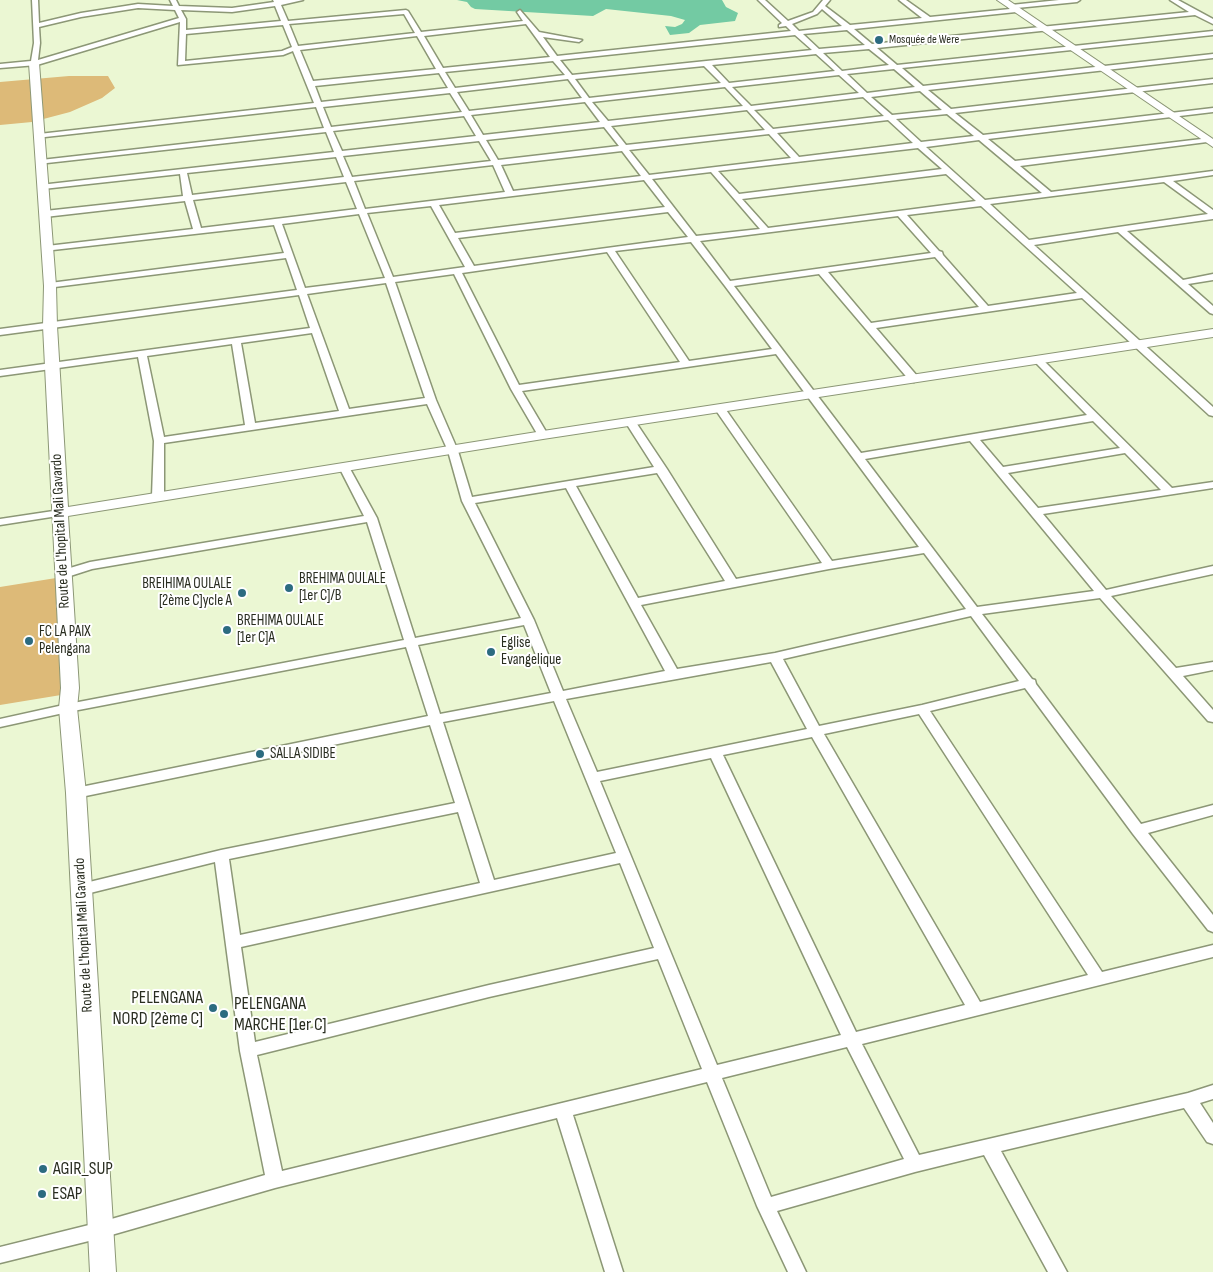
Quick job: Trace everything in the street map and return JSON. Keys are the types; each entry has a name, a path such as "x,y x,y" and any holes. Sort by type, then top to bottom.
{"street":[{"path":"34,63 35,0"},
{"path":"36,26 82,15 138,6 174,3 232,10 300,0"},
{"path":"761,0 1213,413"},
{"path":"902,0 928,19"},
{"path":"1002,0 1210,142"},
{"path":"309,84 848,28 1077,0"},
{"path":"1173,0 1213,22"},
{"path":"277,2 390,280 431,400 453,451 468,501 528,620 766,1206 798,1272"},
{"path":"174,3 183,18 181,63 283,53 295,48 528,22"},
{"path":"738,39 814,13 824,3 848,28 1048,194"},
{"path":"183,32 406,12 496,163 510,193"},
{"path":"520,12 976,611 1138,830 1213,926"},
{"path":"39,136 570,77 1196,13"},
{"path":"0,66 34,63 79,51 183,18"},
{"path":"41,162 587,100 1213,33"},
{"path":"537,34 579,40"},
{"path":"43,187 1213,56"},
{"name":"Route de L'hopital Mali Gavardo","path":"34,63 48,249 52,367 70,688 68,708 82,889 103,1272"},
{"path":"707,64 797,159"},
{"path":"45,214 1213,81"},
{"path":"48,249 1213,110"},
{"path":"1013,164 1210,142"},
{"path":"712,169 766,231"},
{"path":"183,171 188,198 198,231"},
{"path":"737,197 948,171"},
{"path":"0,332 471,270 609,249 766,231 1213,173"},
{"path":"1166,179 1213,215"},
{"path":"434,203 471,270"},
{"path":"453,236 670,209"},
{"path":"901,214 939,254 986,309"},
{"path":"1028,243 1213,215"},
{"path":"277,221 345,413"},
{"path":"1119,229 1213,311"},
{"path":"609,249 686,364"},
{"path":"728,284 939,254"},
{"path":"50,286 289,255"},
{"path":"457,271 516,389 543,435"},
{"path":"822,271 914,379"},
{"path":"1181,283 1213,277"},
{"path":"868,326 1084,295"},
{"path":"0,374 316,330"},
{"path":"0,522 453,451 543,435 811,396 1213,333"},
{"path":"236,341 251,428"},
{"path":"516,389 778,351"},
{"path":"142,353 158,441 158,496"},
{"path":"1038,360 1170,492"},
{"path":"1199,400 1213,398"},
{"path":"158,441 431,400"},
{"path":"720,409 829,564"},
{"path":"858,457 1095,418"},
{"path":"631,423 662,469 732,582"},
{"path":"972,438 1103,594 1213,718"},
{"path":"1001,471 1127,450"},
{"path":"344,467 371,518 489,887"},
{"path":"468,501 662,469"},
{"path":"570,485 673,674"},
{"path":"1036,512 1213,485"},
{"path":"64,574 90,566 371,518"},
{"path":"635,602 829,564 927,548"},
{"path":"76,793 436,719 673,674 775,657 976,611 1103,594 1213,570"},
{"path":"0,723 411,641 528,620"},
{"path":"775,657 815,731 976,1008"},
{"path":"1174,674 1213,666"},
{"path":"592,778 922,709 1030,683"},
{"path":"922,709 1099,980"},
{"path":"715,752 851,1039 916,1164"},
{"path":"82,889 220,855 463,806"},
{"path":"1138,830 1213,810"},
{"path":"220,855 248,1051 275,1180"},
{"path":"232,943 624,857"},
{"path":"0,1255 101,1230 275,1180 1213,951"},
{"path":"248,1051 489,991 663,952"},
{"path":"766,1206 916,1164 1188,1100 1213,1092"},
{"path":"1188,1100 1213,1137"},
{"path":"563,1110 614,1272"},
{"path":"989,1147 1058,1272"}],"shaded area":[{"path":"457,0 722,0 726,7 738,13 735,21 700,25 689,33 670,35 665,26 675,27 682,24 685,20 671,16 606,9 593,16 475,9 467,2"},
{"path":"69,76 108,76 115,88 102,98 70,112 32,122 0,125 0,82"},
{"name":"FC LA PAIX Pelengana","path":"56,578 61,695 0,705 0,587"}],"place":[{"name":"Mosquée de Were","path":"879,40"},
{"name":"BREHIMA OULALE [1er C]/B","path":"289,588"},
{"name":"BREIHIMA OULALE [2ème C]ycle A","path":"242,593"},
{"name":"BREHIMA OULALE [1er C]A","path":"227,630"},
{"name":"FC LA PAIX Pelengana","path":"29,641"},
{"name":"Eglise Evangelique","path":"491,652"},
{"name":"SALLA SIDIBE","path":"260,754"},
{"name":"PELENGANA NORD [2ème C]","path":"213,1008"},
{"name":"PELENGANA MARCHE [1er C]","path":"224,1014"},
{"name":"AGIR_SUP","path":"43,1169"},
{"name":"ESAP","path":"42,1194"}]}
